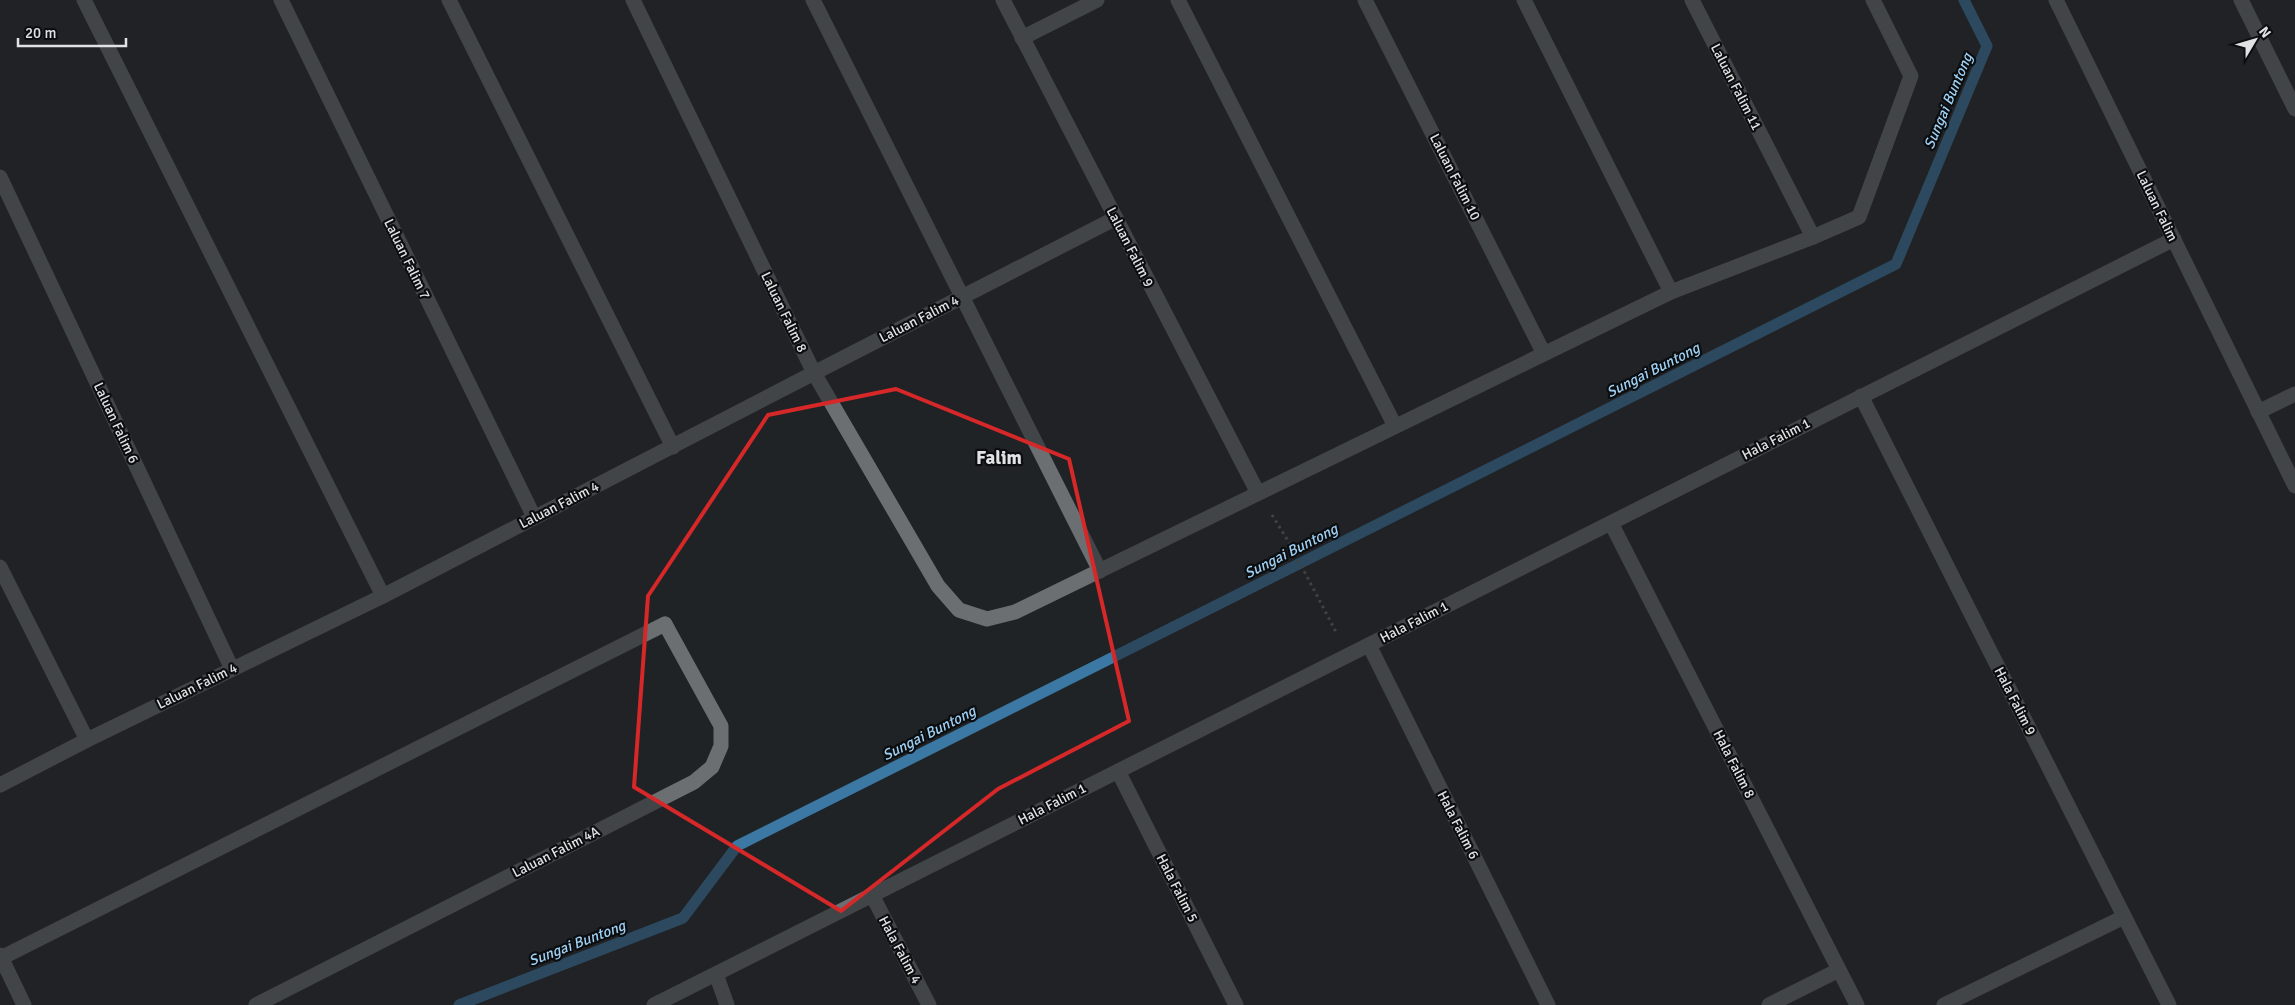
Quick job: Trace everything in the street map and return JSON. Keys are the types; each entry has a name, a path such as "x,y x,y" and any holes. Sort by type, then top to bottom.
{"street":[{"path":"84,0 383,596"},
{"name":"Laluan Falim 7","path":"281,0 534,517"},
{"path":"449,0 673,447"},
{"name":"Laluan Falim 8","path":"634,0 814,372 938,586 959,610 987,618 1015,612 1100,571"},
{"path":"813,0 1100,571 1671,292 1813,238 1859,217 1911,76 1873,0"},
{"name":"Laluan Falim 9","path":"1002,0 1258,493"},
{"path":"1022,38 1097,0"},
{"path":"1178,0 1395,426"},
{"name":"Laluan Falim 10","path":"1365,0 1544,354"},
{"path":"1524,0 1671,292"},
{"name":"Laluan Falim 11","path":"1692,0 1813,238"},
{"name":"Laluan Falim","path":"2056,0 2295,486"},
{"path":"2241,0 2295,109"},
{"name":"Laluan Falim 6","path":"0,177 232,669"},
{"name":"Laluan Falim 4","path":"0,785 87,740 383,596 673,447 814,372 1116,218"},
{"name":"Hala Falim 1","path":"654,1005 2174,239"},
{"path":"2258,412 2295,394"},
{"name":"Hala Falim 9","path":"1861,396 2169,1005"},
{"name":"Hala Falim 8","path":"1611,522 1857,1005"},
{"path":"0,567 87,740"},
{"name":"Laluan Falim 4A","path":"1,957 665,624 720,726 722,746 712,767 694,782 256,1005"},
{"name":"Hala Falim 6","path":"1369,645 1548,1005"},
{"name":"Hala Falim 5","path":"1118,771 1236,1005"},
{"name":"Hala Falim 4","path":"872,895 929,1005"},
{"path":"1944,1005 2124,917"},
{"path":"1,957 24,1005"},
{"path":"1769,1005 1839,970"},
{"path":"716,974 727,1005"}],"path":[{"path":"1258,493 1290,544 1324,607"}],"highlighted area":[{"path":"896,389 1069,459 1129,721 998,789 841,911 634,787 648,596 768,415"}],"waterway":[{"name":"Sungai Buntong","path":"459,1005 683,918 737,846 1896,264 1987,46 1964,0"}],"district":[{"name":"Falim","path":"999,458"}]}
